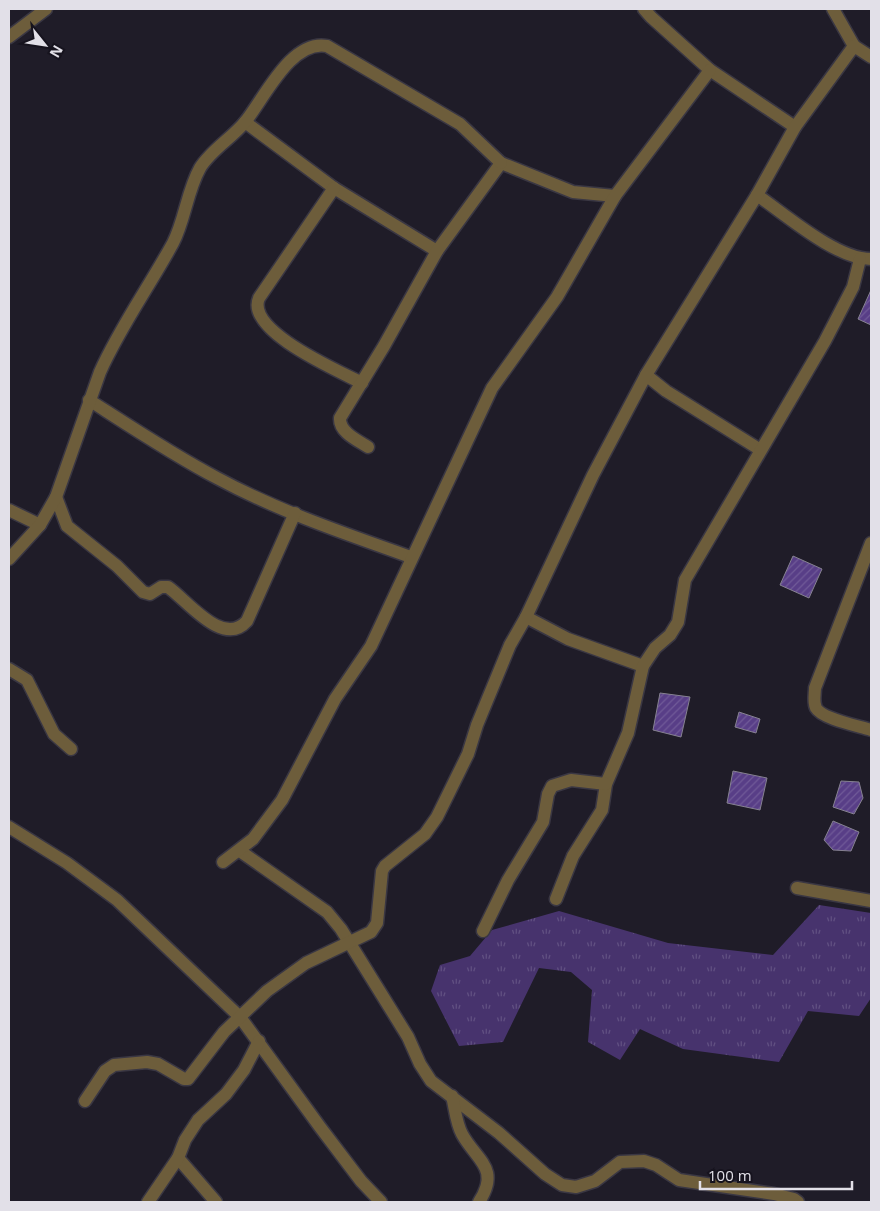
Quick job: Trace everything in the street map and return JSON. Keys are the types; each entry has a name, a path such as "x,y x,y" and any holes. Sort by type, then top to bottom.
{"street":[{"path":"9,37 45,9"},
{"path":"644,9 650,17 710,70 795,127"},
{"path":"833,9 854,46 871,57"},
{"path":"9,559 40,525 56,496 89,400 108,352 178,232 200,168 244,122 281,70 293,58 318,44 336,51 460,124 500,163 572,192 615,196"},
{"path":"85,1101 105,1071 114,1065 147,1062 158,1064 184,1079 188,1078 224,1032 267,992 306,963 332,950 352,943 370,932 377,923 380,878 385,866 425,834 438,817 468,754 500,668 593,475 646,375 757,194 795,127 854,46"},
{"path":"223,862 240,851 253,839 282,800 335,699 371,646 411,557 492,388 557,296 615,196 710,70"},
{"path":"244,122 334,188 437,251"},
{"path":"368,447 345,432 339,422 343,412 362,383 437,251 500,163"},
{"path":"334,188 259,298 256,308 260,319 272,331 295,347 362,383"},
{"path":"556,899 574,856 602,810 606,784 628,733 643,666 655,648 670,634 678,622 684,580 833,326 866,259 834,248 757,194"},
{"path":"646,375 666,391 760,449"},
{"path":"89,400 133,429 216,478 262,500 411,557"},
{"path":"56,496 67,526 118,566 143,592 150,594 161,587 168,587 220,628 235,629 241,627 247,621 295,513"},
{"path":"9,510 40,525"},
{"path":"871,543 815,688 814,702 818,711 825,715 871,730"},
{"path":"526,617 568,639 643,666"},
{"path":"9,669 28,680 54,734 71,748"},
{"path":"483,930 508,880 543,822 548,794 552,786 571,780 606,784"},
{"path":"9,827 67,863 117,900 240,1017 326,1135 380,1202"},
{"path":"240,851 327,912 352,943 408,1037 420,1064 431,1081 498,1133 545,1174 562,1185 576,1188 595,1181 620,1162 644,1161 656,1165 679,1180 795,1201"},
{"path":"797,888 871,901"},
{"path":"148,1202 178,1158 185,1140 198,1120 226,1094 244,1070 259,1042"},
{"path":"452,1096 463,1135 486,1167 488,1178 479,1202"},
{"path":"178,1158 216,1202"}],"green space":[{"path":"819,905 871,913 871,998 859,1016 808,1011 779,1062 683,1049 640,1029 620,1060 588,1042 592,990 571,972 539,968 503,1042 459,1046 431,991 440,965 470,956 492,930 559,911 668,943 773,955"}],"building":[{"path":"871,290 871,325 858,319"},
{"path":"793,556 822,569 809,598 780,585"},
{"path":"660,693 690,697 681,737 653,730"},
{"path":"739,712 760,719 756,733 735,727"},
{"path":"733,771 767,778 760,810 727,803"},
{"path":"841,781 859,782 863,798 854,814 833,807"},
{"path":"833,821 859,832 851,851 833,850 824,840"}]}
